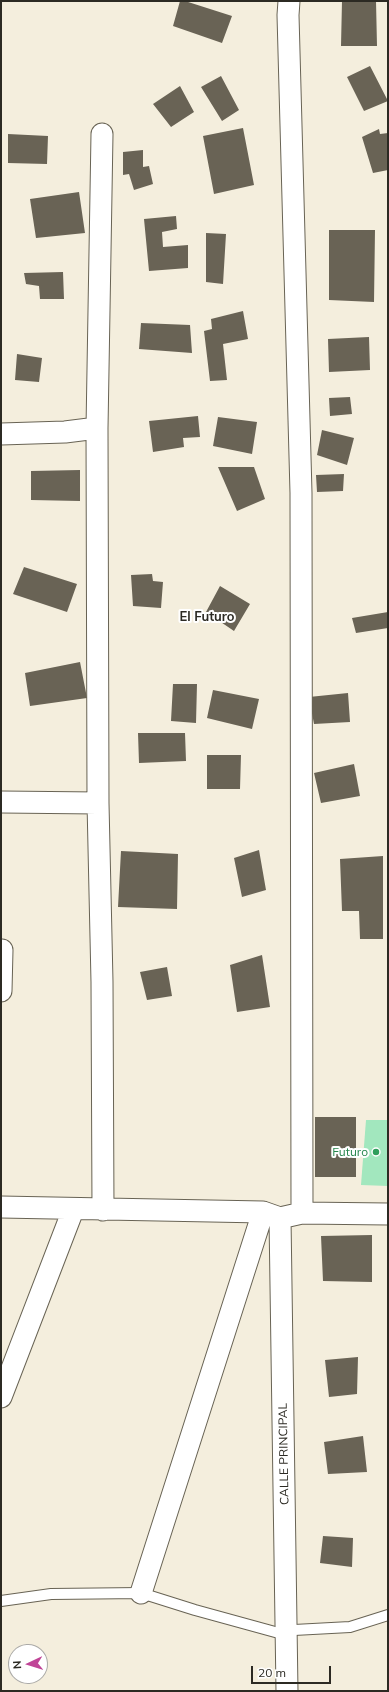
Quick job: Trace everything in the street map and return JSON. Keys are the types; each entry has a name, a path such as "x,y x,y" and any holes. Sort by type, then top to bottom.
{"street":[{"path":"289,1 288,15 301,493 302,1212"},
{"path":"102,134 97,428 98,803 102,974 103,1210"},
{"path":"1,434 65,432 97,428"},
{"path":"1,802 98,803"},
{"path":"1,991 2,950"},
{"path":"1,1207 272,1215 302,1212 388,1214"},
{"path":"1,1397 73,1210"},
{"path":"141,1593 272,1215"},
{"name":"CALLE PRINCIPAL","path":"272,1215 288,1691"}],"lane":[{"path":"1,1601 51,1594 141,1593 194,1610 286,1635 294,1630 350,1627 388,1614"}],"green space":[{"name":"Futuro","path":"366,1120 388,1120 388,1186 361,1185"}],"building":[{"path":"180,1 185,1 232,16 222,43 173,26"},
{"path":"342,1 376,1 377,46 341,46"},
{"path":"370,66 388,101 364,111 347,77"},
{"path":"221,76 239,110 222,121 201,87"},
{"path":"180,86 194,112 171,127 153,104"},
{"path":"243,128 254,185 214,194 203,136"},
{"path":"379,129 380,134 388,133 388,170 373,173 362,137"},
{"path":"8,134 48,136 47,164 8,163"},
{"path":"143,150 143,167 149,166 153,184 134,190 129,174 123,175 123,152"},
{"path":"79,192 85,233 36,238 30,199"},
{"path":"176,216 177,229 162,232 163,247 188,245 188,268 149,271 144,219"},
{"path":"329,230 375,230 374,302 329,300"},
{"path":"206,233 226,234 223,284 206,282"},
{"path":"63,272 64,299 40,299 39,286 26,284 24,273"},
{"path":"243,311 248,339 223,344 227,380 210,381 204,331 212,329 211,319"},
{"path":"141,323 190,325 192,353 139,349"},
{"path":"369,337 370,370 329,372 328,339"},
{"path":"17,354 42,358 39,382 15,380"},
{"path":"350,397 352,414 330,416 329,398"},
{"path":"198,416 200,437 183,438 184,447 153,452 149,421"},
{"path":"218,417 257,422 252,454 213,446"},
{"path":"322,430 354,438 347,465 317,455"},
{"path":"218,467 254,467 265,499 237,511"},
{"path":"80,470 80,501 31,500 31,471"},
{"path":"344,474 343,491 317,492 316,475"},
{"path":"24,567 77,584 67,612 13,594"},
{"path":"152,574 153,581 163,582 161,608 133,606 131,575"},
{"path":"220,586 250,604 234,631 206,612"},
{"path":"388,612 388,628 356,633 352,618"},
{"path":"80,662 87,698 30,706 25,673"},
{"path":"173,684 197,684 196,723 171,721"},
{"path":"213,690 259,699 252,729 207,718"},
{"path":"348,693 350,722 314,724 309,697"},
{"path":"138,733 185,733 186,761 139,763"},
{"path":"207,755 241,755 240,789 207,789"},
{"path":"354,764 360,796 321,803 314,773"},
{"path":"259,850 266,890 242,897 234,858"},
{"path":"121,851 178,854 177,909 118,907"},
{"path":"383,856 383,939 360,939 359,911 342,911 340,859"},
{"path":"262,955 270,1007 237,1012 230,965"},
{"path":"167,967 172,996 147,1000 140,972"},
{"path":"315,1117 356,1117 356,1177 315,1177"},
{"path":"372,1235 372,1282 323,1281 321,1236"},
{"path":"358,1357 357,1394 329,1397 325,1360"},
{"path":"363,1436 367,1472 328,1474 324,1442"},
{"path":"323,1536 353,1538 352,1567 320,1563"}],"place":[{"name":"Futuro","path":"376,1152"}],"district":[{"name":"El Futuro","path":"207,617"}]}
